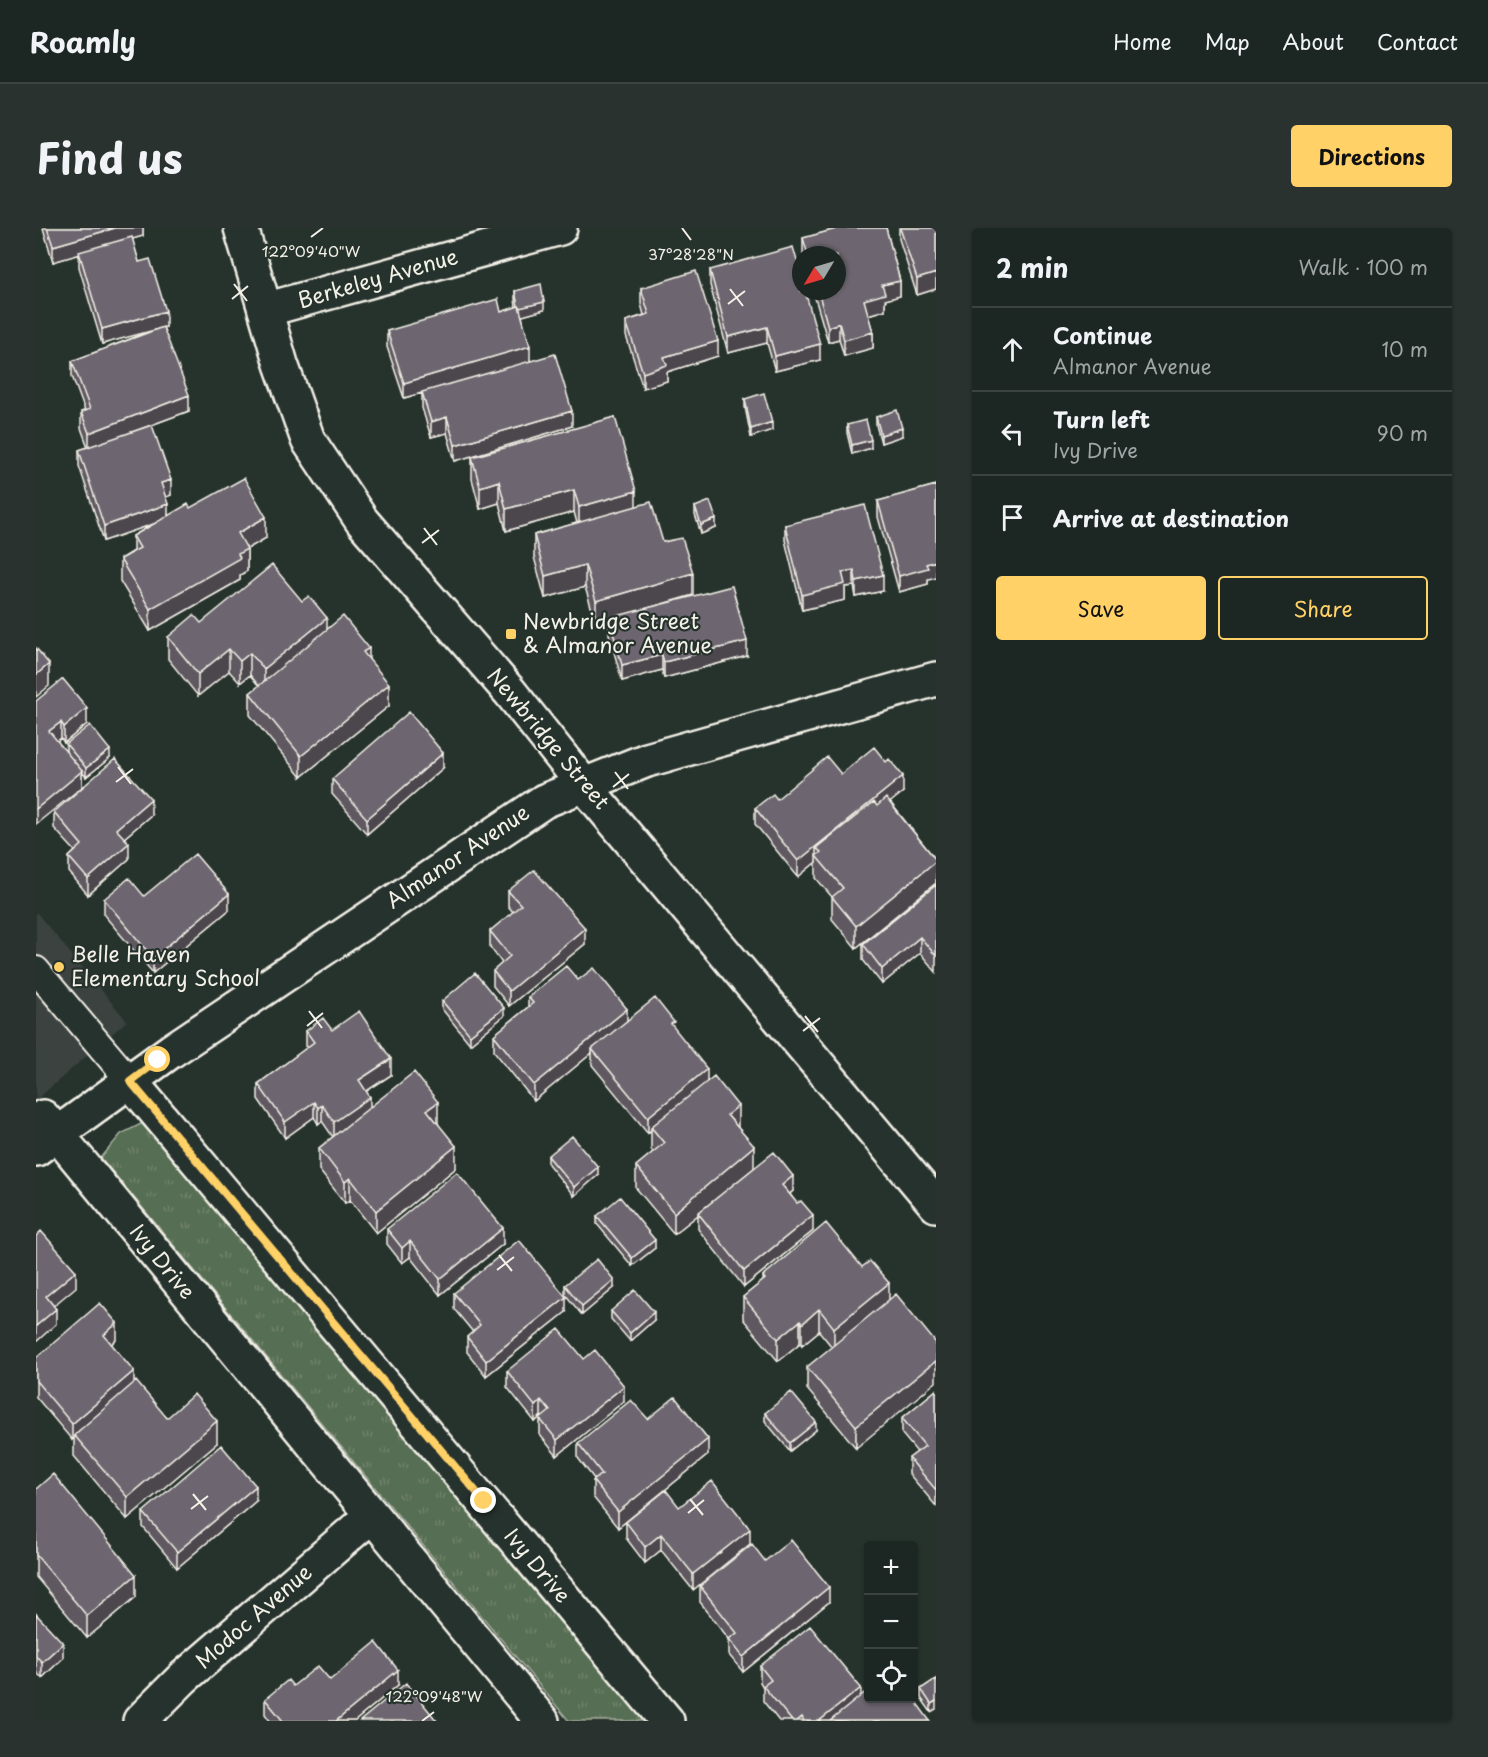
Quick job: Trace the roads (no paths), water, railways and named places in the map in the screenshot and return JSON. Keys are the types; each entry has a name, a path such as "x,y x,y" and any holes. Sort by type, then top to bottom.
{"street":[{"name":"Newbridge Street","path":"241,228 265,310 308,440 362,521 510,692 583,784 936,1205"},
{"name":"Berkeley Avenue","path":"265,310 560,228"},
{"name":"Almanor Avenue","path":"43,1127 130,1081 526,811 583,784 647,760 936,679"},
{"name":"Ivy Drive","path":"130,1081 667,1721"},
{"name":"Ivy Drive","path":"43,1127 542,1721"},
{"name":"Modoc Avenue","path":"140,1721 183,1678 371,1516"}],"lane":[{"name":"Ivy Drive","path":"36,970 130,1081"}],"place":[{"name":"Newbridge Street & Almanor Avenue","path":"511,634"},
{"name":"Belle Haven Elementary School","path":"59,967"}]}
